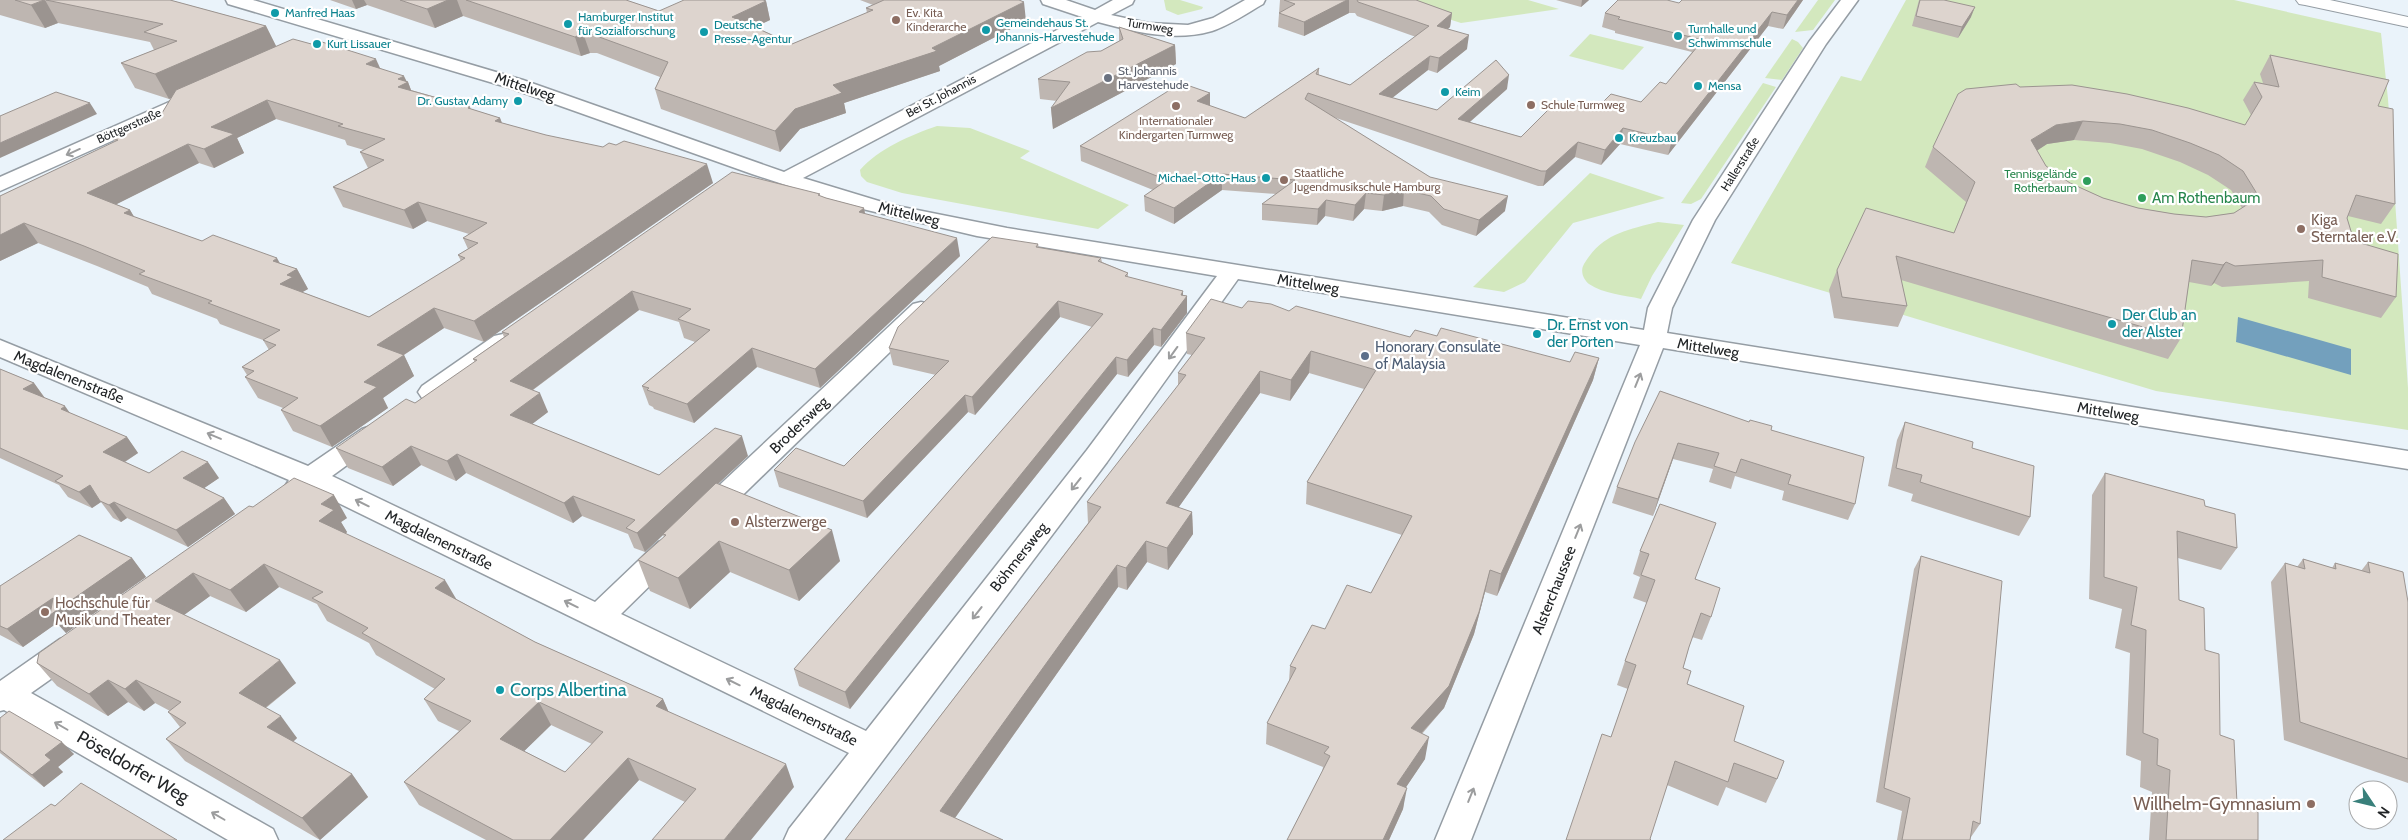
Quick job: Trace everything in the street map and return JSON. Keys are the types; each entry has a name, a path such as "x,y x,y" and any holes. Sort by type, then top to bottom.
{"main road":[{"path":"2305,0 2408,22"}],"street":[{"name":"Mittelweg","path":"234,0 341,30 557,97 786,179 886,209 999,234 2408,460"},
{"name":"Turmweg","path":"1049,0 1098,16 1161,30 1188,31 1223,20 1257,0"},
{"name":"Bei St. Johannis","path":"786,179 1126,0"},
{"name":"Hallerstraße","path":"1654,340 1660,308 1704,220 1818,42 1850,0"},
{"path":"314,42 341,30"},
{"name":"Böttgerstraße","path":"0,185 206,91"},
{"path":"731,183 754,168"},
{"path":"978,254 999,234"},
{"name":"Böhmersweg","path":"802,840 1098,456 1232,272"},
{"name":"Brodersweg","path":"598,617 934,296"},
{"path":"409,407 522,328"},
{"name":"Alsterchaussee","path":"1453,840 1654,340"},
{"name":"Magdalenenstraße","path":"0,348 311,478 872,748"},
{"path":"279,500 386,424"},
{"path":"3,696 92,633"},
{"name":"Pöseldorfer Weg","path":"3,696 260,840"}],"green space":[{"path":"1164,0 1180,0 1203,7 1202,9 1178,15 1166,10"},
{"path":"1398,0 1528,0 1559,9 1461,23 1395,2"},
{"path":"1818,0 1835,0 1813,30 1795,32"},
{"name":"Tennisgelände Rotherbaum","path":"1906,0 2234,0 2381,33 2388,99 2408,388 2408,430 2156,391 1731,263 1841,76 1861,81"},
{"path":"1590,34 1644,47 1623,70 1569,56"},
{"path":"1792,39 1803,48 1782,80 1765,78"},
{"path":"1763,83 1776,87 1701,199 1691,204 1681,203"},
{"path":"937,126 970,128 1030,151 1020,158 1129,205 1098,229 902,193 867,182 861,176 860,170 867,162 885,149 906,138"},
{"path":"1590,173 1665,198 1573,223 1525,282 1504,292 1473,287"},
{"path":"1658,222 1684,225 1652,276 1641,299 1607,292 1587,282 1582,269 1591,254 1599,246 1625,231"}],"water":[{"path":"2238,317 2351,349 2351,375 2236,342"}],"building":[{"path":"15,0 44,0 31,5"},
{"path":"46,0 170,0 266,26 155,74 121,63 177,41 144,32 163,24"},
{"path":"400,0 448,0 427,9"},
{"path":"466,0 626,0 659,11 684,0 763,0 766,1 732,17 792,44 873,10 866,8 884,0 1019,0 1024,2 932,48 937,51 833,85 842,93 795,109 775,131 655,89 668,62 591,34 583,33 575,37"},
{"path":"1284,0 1347,0 1304,22 1279,13 1295,4"},
{"path":"1357,0 1416,0 1452,13 1437,26 1469,35 1439,58 1430,56 1379,94 1437,110 1496,60 1509,75 1458,119 1521,137 1557,101 1595,110 1611,94 1641,102 1660,82 1666,84 1703,40 1618,19 1620,17 1605,13 1618,0 1667,0 1679,3 1682,0 1798,0 1787,15 1772,12 1672,140 1623,128 1605,150 1578,142 1546,171 1541,171 1308,93 1305,99 1430,177 1508,196 1479,220 1444,209 1431,196 1404,190 1384,195 1366,193 1355,205 1326,200 1318,209 1262,204 1295,180 1222,174 1174,208 1144,196 1167,180 1080,146 1181,83 1210,93 1197,101 1245,118 1319,68 1316,74 1350,85 1429,26 1358,2"},
{"path":"1920,0 1944,0 1975,7 1962,27 1916,16"},
{"path":"1119,27 1175,45 1051,108 1070,82 1038,79 1087,52 1101,51 1123,39"},
{"path":"293,39 315,45 322,42 376,59 366,64 404,76 398,79 408,82 398,87 470,107 468,108 500,118 495,121 546,135 603,147 609,143 616,145 624,141 707,164 474,321 434,308 377,345 404,355 364,382 377,387 320,426 281,410 298,398 245,377 254,371 242,367 276,345 263,340 280,330 208,303 212,301 139,274 145,271 24,223 0,235 0,196 118,140 113,139 159,118 176,90","holes":["267,100 343,124 338,126 385,139 360,152 384,160 333,187 404,210 418,202 487,223 463,238 478,243 458,255 465,258 369,317 280,284 293,277 287,275 297,269 273,261 277,258 213,235 202,241 124,213 130,210 87,193 188,144 204,149 234,134 211,127"]},
{"path":"2270,55 2389,80 2378,106 2393,109 2395,204 2356,195 2347,218 2354,241 2398,254 2396,297 2322,277 2323,260 2235,266 2226,262 2223,265 2192,260 2181,338 1896,256 1907,306 1842,297 1837,270 1866,208 1954,233 1975,182 1933,147 1958,94 1966,89 2016,84 2020,87 2072,85 2127,94 2188,108 2245,125 2262,97 2254,82 2279,87","holes":["2083,121 2120,124 2152,130 2219,155 2243,171 2259,197 2234,213 2206,217 2138,208 2103,198 2070,183 2046,166 2031,140 2056,125"]},
{"path":"56,92 90,103 0,143 0,116"},
{"path":"732,172 820,194 818,195 864,208 859,212 957,238 815,369 752,348 687,404 647,390 649,388 642,386 710,330 678,319 691,309 632,291 510,381 540,393 510,415 659,475 715,428 742,436 637,533 626,528 635,520 573,496 564,503 457,454 447,461 411,446 382,467 336,448 406,399 415,403 477,360 473,359 509,334 502,332"},
{"path":"992,237 1038,244 1036,247 1101,258 1098,261 1128,273 1125,276 1183,291 1181,295 1187,296 1161,330 1153,328 1127,360 1116,357 845,692 794,669 1103,314 1058,301 972,397 965,395 863,501 774,470 796,448 844,466 949,361 889,348 898,327"},
{"path":"1211,299 1242,308 1248,301 1271,304 1289,311 1296,306 1410,337 1415,330 1437,336 1441,328 1570,362 1575,352 1599,358 1501,574 1490,570 1479,612 1449,686 1411,728 1429,737 1397,784 1407,788 1383,840 1287,840 1330,756 1324,753 1329,747 1267,723 1296,668 1290,666 1312,625 1325,629 1347,585 1371,593 1412,516 1307,482 1376,370 1311,351 1291,380 1260,371 1166,503 1192,512 1167,548 1146,541 1126,568 1117,565 940,811 1003,840 845,840 1101,507 1087,502 1186,375 1178,373 1205,338 1186,333"},
{"path":"0,369 34,383 23,389 65,406 61,409 127,437 103,452 149,473 182,451 208,462 183,478 224,498 176,530 114,502 109,505 100,501 90,485 79,492 55,481 63,476 0,448"},
{"path":"1660,391 1749,422 1750,420 1772,426 1771,430 1864,457 1855,504 1788,484 1791,475 1741,459 1736,473 1714,466 1719,453 1678,443 1658,499 1617,487 1635,442"},
{"path":"1905,422 1973,442 1972,448 2034,466 2030,517 1920,482 1922,475 1896,468"},
{"path":"2105,473 2204,500 2205,506 2235,514 2237,548 2177,531 2179,600 2204,608 2205,650 2219,654 2220,735 2234,740 2237,804 2258,812 2258,840 2166,840 2170,770 2157,765 2158,739 2143,733 2146,630 2131,625 2137,587 2104,577"},
{"path":"294,478 334,495 321,504 334,510 319,521 445,580 435,588 535,642 663,699 656,706 786,764 724,840 652,840 696,789 628,758 550,840 513,840 404,782 471,721 424,699 445,679 362,633 368,628 312,598 323,592 264,564 230,590 193,573 155,601 280,660 239,693 281,716 267,727 352,774 302,818 166,739 186,723 168,712 181,702 136,680 125,689 108,680 89,694 37,663 39,653 249,506 253,507","holes":["539,702 603,732 565,772 500,739"]},
{"path":"716,483 832,530 789,570 719,541 678,578 638,560 666,535 663,534"},
{"path":"1660,504 1716,523 1695,579 1720,588 1711,617 1701,613 1689,647 1683,668 1691,671 1687,684 1744,706 1734,741 1784,761 1777,779 1734,763 1728,782 1675,761 1651,840 1566,840 1602,734 1611,737 1636,665 1625,661 1655,580 1641,575 1649,554 1640,551"},
{"path":"79,535 132,558 50,615 53,598 7,629 0,626 0,586"},
{"path":"1921,556 2002,581 1980,824 1973,821 1970,840 1902,840 1910,798 1884,788"},
{"path":"2303,559 2336,569 2335,563 2370,573 2368,562 2403,572 2408,602 2408,759 2300,722 2285,563 2305,569"},
{"path":"9,711 62,742 45,755 51,760 32,775 0,750 0,718"},
{"path":"81,783 177,840 3,840 51,804 55,806"}],"place":[{"name":"Manfred Haas","path":"275,13"},
{"name":"Ev. Kita Kinderarche","path":"896,20"},
{"name":"Hamburger Institut für Sozialforschung","path":"568,24"},
{"name":"Gemeindehaus St. Johannis-Harvestehude","path":"986,30"},
{"name":"Deutsche Presse-Agentur","path":"704,32"},
{"name":"Turnhalle und Schwimmschule","path":"1678,36"},
{"name":"Kurt Lissauer","path":"317,44"},
{"name":"St. Johannis Harvestehude","path":"1108,78"},
{"name":"Mensa","path":"1698,86"},
{"name":"Keim","path":"1445,92"},
{"name":"Dr. Gustav Adamy","path":"518,101"},
{"name":"Schule Turmweg","path":"1531,105"},
{"name":"Internationaler Kindergarten Turmweg","path":"1176,106"},
{"name":"Kreuzbau","path":"1619,138"},
{"name":"Michael-Otto-Haus","path":"1266,178"},
{"name":"Staatliche Jugendmusikschule Hamburg","path":"1284,180"},
{"name":"Tennisgelände Rotherbaum","path":"2087,181"},
{"name":"Am Rothenbaum","path":"2142,198"},
{"name":"Kiga Sterntaler e.V.","path":"2301,229"},
{"name":"Der Club an der Alster","path":"2112,324"},
{"name":"Dr. Ernst von der Porten","path":"1537,334"},
{"name":"Honorary Consulate of Malaysia","path":"1365,356"},
{"name":"Alsterzwerge","path":"735,522"},
{"name":"Hochschule für Musik und Theater","path":"45,612"},
{"name":"Corps Albertina","path":"500,690"},
{"name":"Willhelm-Gymnasium","path":"2311,804"}]}
